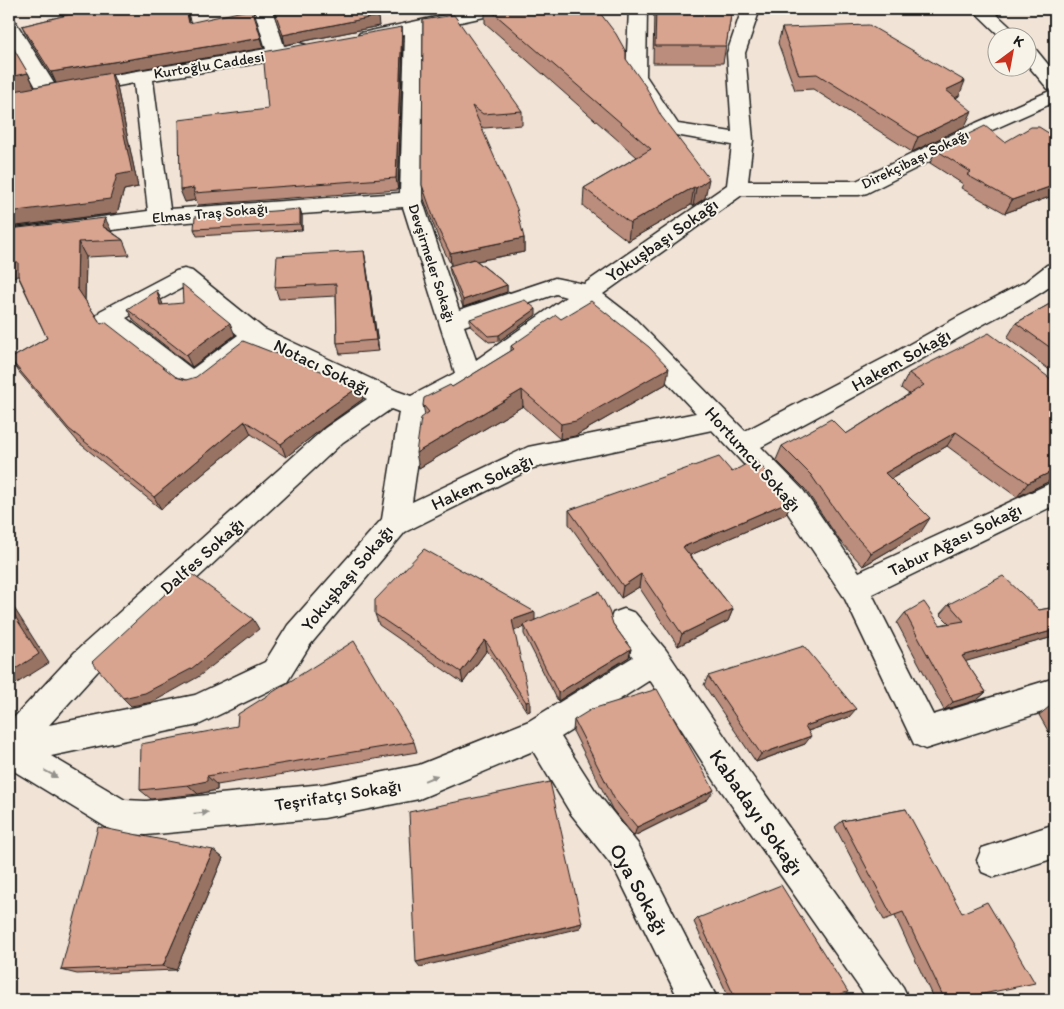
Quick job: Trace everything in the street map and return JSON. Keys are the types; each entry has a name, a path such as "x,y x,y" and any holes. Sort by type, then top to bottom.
{"street":[{"path":"263,9 277,54"},
{"path":"353,39 402,24 497,9"},
{"path":"638,9 636,76 671,129 743,140"},
{"path":"738,188 743,140 736,53 751,9"},
{"path":"981,9 1002,28"},
{"name":"Devşirmeler Sokağı","path":"402,24 411,199 469,377"},
{"path":"9,25 49,92"},
{"name":"Kurtoğlu Caddesi","path":"9,101 49,92 315,46"},
{"path":"1036,62 1055,85"},
{"path":"144,76 160,217"},
{"name":"Direkçibaşı Sokağı","path":"738,188 859,188 983,127 1055,95"},
{"name":"Yokuşbaşı Sokağı","path":"9,748 198,710 276,672 299,635 396,524 400,402 469,377 738,188"},
{"name":"Elmas Traş Sokağı","path":"9,236 160,217 411,199"},
{"name":"Hakem Sokağı","path":"743,444 901,361 966,323 1033,288 1055,271"},
{"name":"Notacı Sokağı","path":"255,335 192,382 108,317 184,277 255,335 400,402"},
{"path":"451,322 555,286 586,293"},
{"name":"Hortumcu Sokağı","path":"586,293 626,324 793,498 854,588 925,733 1055,693"},
{"path":"966,323 986,338"},
{"name":"Dalfes Sokağı","path":"9,748 100,649 334,435 400,402"},
{"name":"Hakem Sokağı","path":"396,524 528,458 718,419"},
{"name":"Tabur Ağası Sokağı","path":"854,588 1055,492"},
{"name":"Kabadayı Sokağı","path":"624,623 655,660 728,771 890,1000"},
{"name":"Teşrifatçı Sokağı","path":"9,748 121,817 146,818 324,801 419,782 540,732 655,660"},
{"name":"Oya Sokağı","path":"540,732 583,802 626,856 699,1000"},
{"path":"994,860 1055,841"}],"building":[{"path":"91,9 186,9 189,23 252,9 261,38 51,72 22,26"},
{"path":"274,9 373,9 378,16 283,35"},
{"path":"489,9 597,9 616,34 626,52 626,59 646,87 661,116 709,179 696,188 694,187 630,223 584,188 651,149"},
{"path":"656,9 732,9 726,46 655,46"},
{"path":"454,15 522,111 483,114 472,106 517,209 524,238 450,253 437,227 422,185 423,20"},
{"path":"869,25 965,81 946,90 972,111 918,137 817,74 799,75 782,28"},
{"path":"402,27 396,178 194,193 194,188 180,190 179,120 268,109 263,52"},
{"path":"9,41 28,73 9,77"},
{"path":"111,73 132,172 117,175 110,199 9,212 9,92"},
{"path":"985,126 1005,142 1031,127 1039,127 1055,137 1055,185 1012,200 967,175 971,172 936,150"},
{"path":"300,209 300,224 194,229 195,217"},
{"path":"105,218 102,226 123,240 78,242 77,288 101,324 105,322 176,377 186,380 196,377 243,341 360,386 281,444 245,421 154,497 69,429 10,359 47,338 18,275 18,262 9,262 9,229"},
{"path":"364,251 376,340 337,343 336,284 275,287 277,256"},
{"path":"474,259 507,285 463,300 449,266"},
{"path":"182,284 230,323 186,355 127,309 157,290 160,305 183,303"},
{"path":"525,300 536,309 499,335 488,336 470,319"},
{"path":"591,301 649,347 669,368 576,421 561,424 522,390 416,453 421,418 429,412 423,405 424,398 450,385 452,387 514,349 511,346 556,315 561,319"},
{"path":"1055,301 1055,351 1016,323"},
{"path":"989,333 1055,382 1055,470 1028,483 956,432 885,473 930,518 871,553 848,528 811,475 782,446 831,419 846,434 924,385 909,373"},
{"path":"719,457 732,472 755,459 792,500 683,547 733,609 682,634 641,574 623,586 569,510"},
{"path":"424,549 535,612 512,620 530,701 526,702 485,640 461,672 375,614 375,600"},
{"path":"189,572 253,619 191,669 145,693 123,698 92,662"},
{"path":"1003,576 1039,610 1055,607 1055,630 962,656 986,692 953,702 905,613 924,602 940,625 964,621 949,604"},
{"path":"599,592 609,611 613,624 631,649 558,693 524,625"},
{"path":"9,607 39,654 9,673"},
{"path":"354,641 414,742 207,776 207,781 188,785 140,790 141,744 237,726 238,714"},
{"path":"804,646 856,709 805,726 811,736 761,754 708,676"},
{"path":"657,689 714,790 637,827 615,800 574,720 592,709"},
{"path":"1055,705 1055,717 1049,707"},
{"path":"550,782 582,923 416,962 409,812"},
{"path":"906,809 962,913 987,902 1035,983 955,1000 945,1000 903,912 892,916 842,821"},
{"path":"98,827 213,850 163,966 61,970"},
{"path":"781,885 848,992 820,1000 736,1000 698,918"}]}
